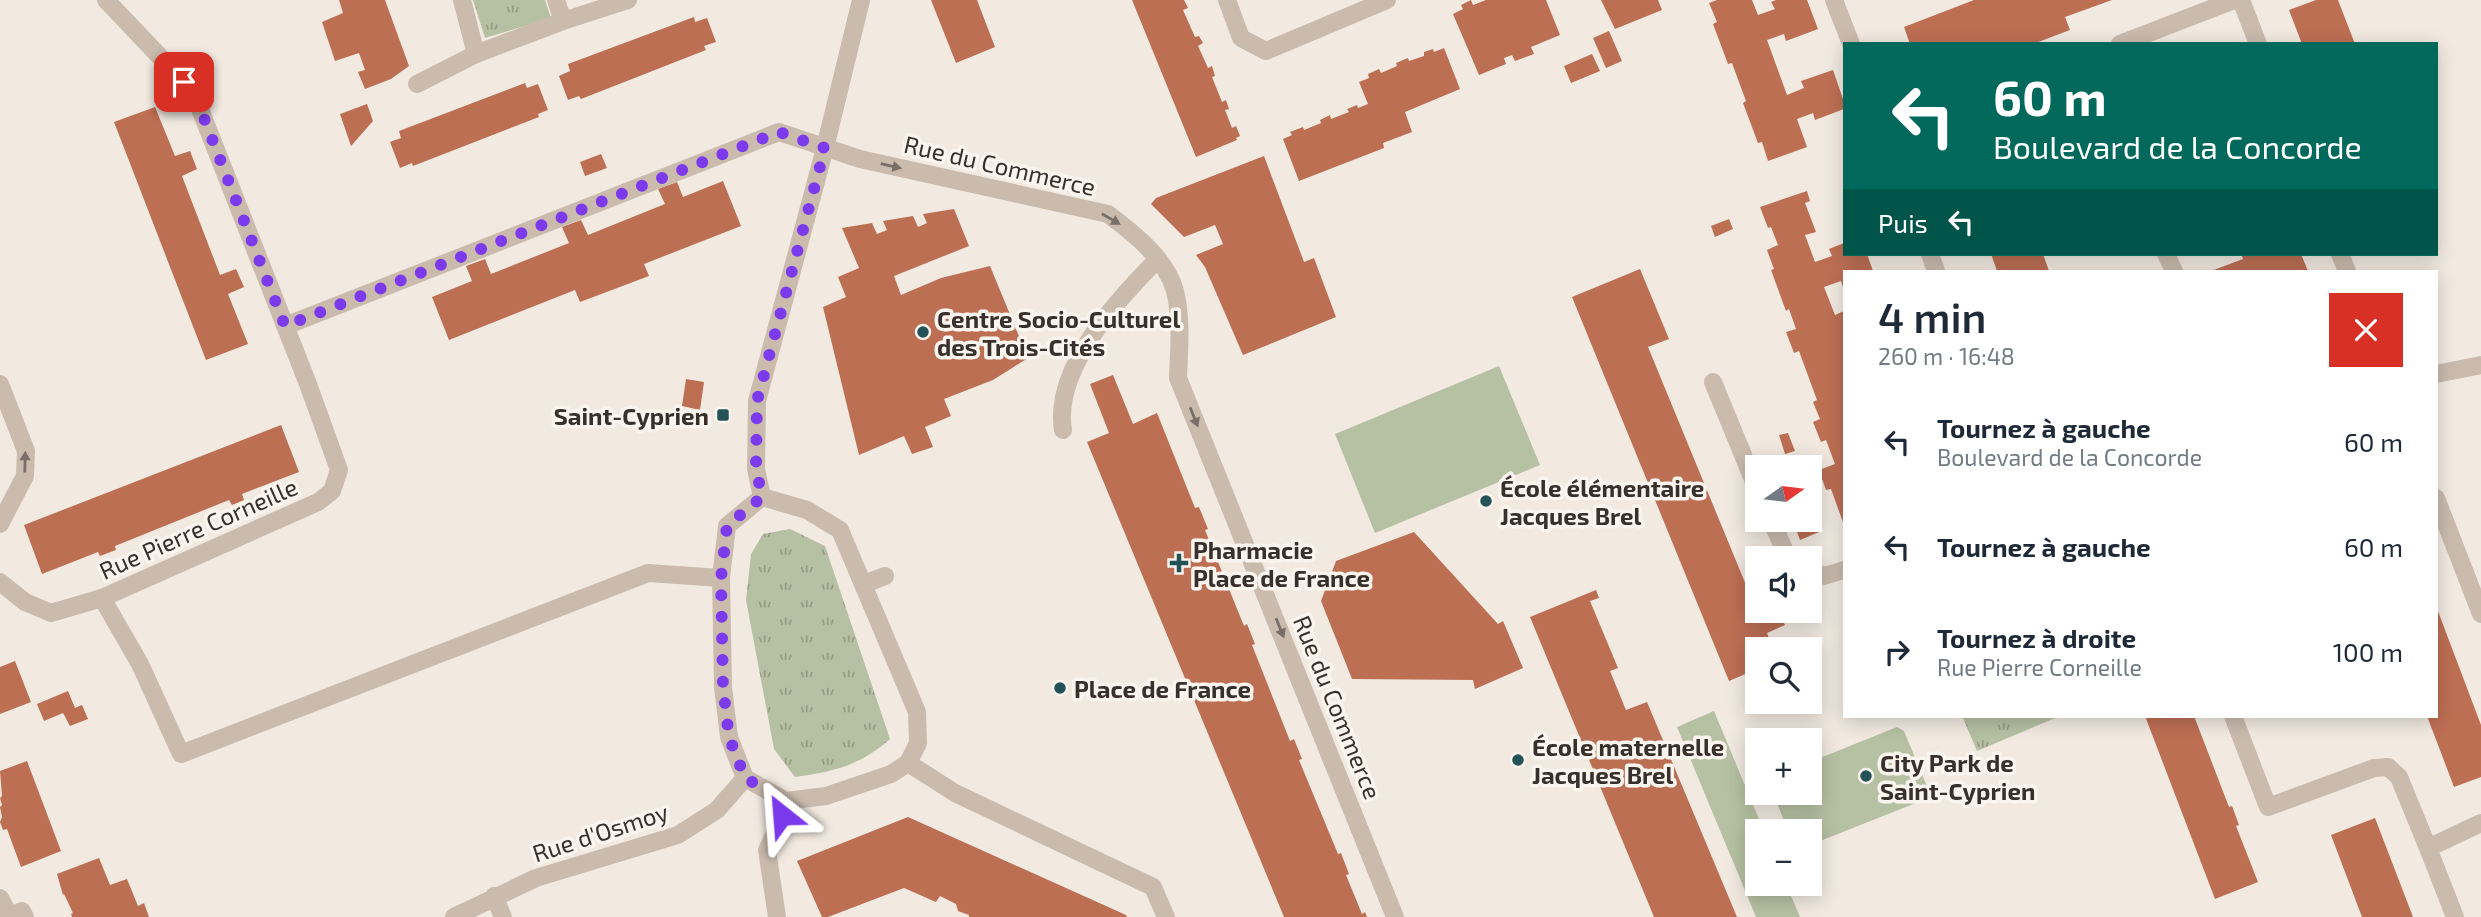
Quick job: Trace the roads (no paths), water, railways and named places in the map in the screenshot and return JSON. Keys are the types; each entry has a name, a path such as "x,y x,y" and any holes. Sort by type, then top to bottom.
{"street":[{"name":"Rue Pierre Corneille","path":"0,582 25,601 51,613 102,598 318,502 332,491 339,470 200,108 184,82 106,0"},
{"path":"462,0 476,54"},
{"path":"556,0 563,21"},
{"path":"417,84 476,54 628,0"},
{"path":"762,497 756,468 757,401 862,0"},
{"path":"1227,0 1241,38 1266,51 1351,7 1387,0"},
{"path":"1834,0 1850,42"},
{"path":"2125,42 2234,0"},
{"path":"2241,0 2257,42"},
{"name":"Rue du Commerce","path":"285,326 779,132 860,159 1108,214 1138,237 1157,260 1174,289 1179,318 1178,378 1395,917"},
{"path":"1063,430 1065,384 1092,337 1128,289 1157,260"},
{"path":"2438,374 2481,365"},
{"path":"1713,382 1745,460"},
{"path":"0,384 26,451 25,477 0,524"},
{"path":"762,497 807,510 840,530 917,712 918,743 908,763 891,774 827,796 786,801 745,778 729,737 723,687 721,578 727,526 762,497"},
{"path":"2438,503 2481,614"},
{"path":"1822,575 1843,570"},
{"path":"102,598 140,664 181,754 648,573 721,578"},
{"path":"864,584 885,576"},
{"path":"2235,718 2268,807 2374,768 2388,767 2399,776 2455,917"},
{"path":"908,763 955,793 1153,887 1166,917"},
{"name":"Rue d'Osmoy","path":"454,917 536,878 678,835 717,810 745,778"},
{"path":"777,916 767,850 786,801"},
{"path":"2428,848 2481,823"},
{"path":"494,896 503,917"},
{"path":"0,898 9,917 22,911 25,917"}],"place":[{"name":"Centre Socio-Culturel des Trois-Cités","path":"923,332"},
{"name":"Saint-Cyprien","path":"723,415"},
{"name":"École élémentaire Jacques Brel","path":"1486,501"},
{"name":"Pharmacie Place de France","path":"1179,563"},
{"name":"Place de France","path":"1060,688"},
{"name":"École maternelle Jacques Brel","path":"1518,760"},
{"name":"City Park de Saint-Cyprien","path":"1866,776"}]}
